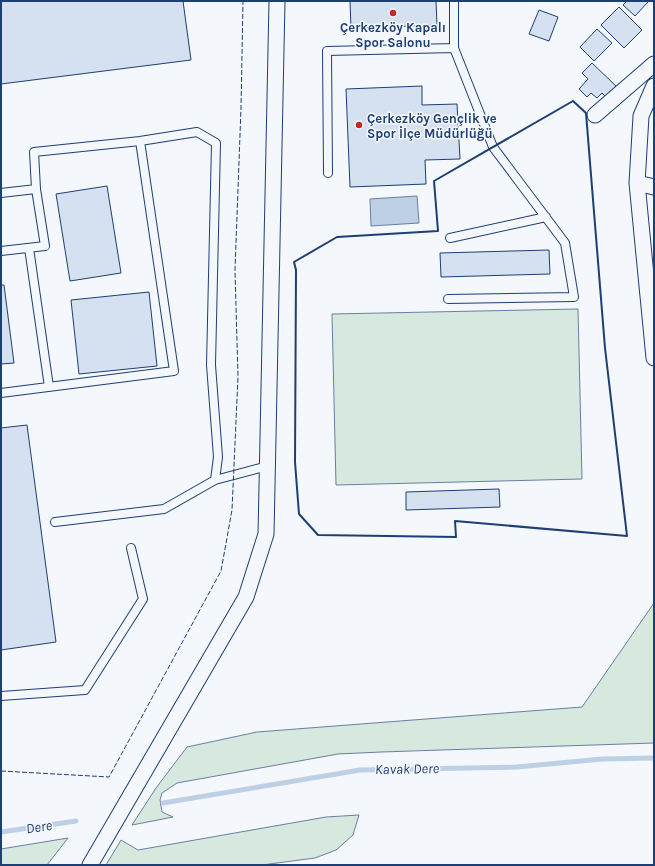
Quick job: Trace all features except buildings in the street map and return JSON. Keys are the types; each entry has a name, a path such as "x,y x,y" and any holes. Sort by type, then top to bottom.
{"street":[{"path":"90,865 246,597 266,534 277,1"},
{"path":"595,115 654,64"},
{"path":"654,86 641,116 637,183 654,358"},
{"path":"637,183 654,187"}],"lane":[{"path":"448,299 574,297 565,243 493,147 454,48 454,1"},
{"path":"328,173 327,51 454,48"},
{"path":"1,251 45,246 36,189 34,152 140,141 196,132 216,142 211,366 218,457 215,480"},
{"path":"1,393 174,371 140,141"},
{"path":"1,193 36,189"},
{"path":"450,238 546,217"},
{"path":"29,248 49,387"},
{"path":"55,522 164,509 215,480 268,466"},
{"path":"1,696 85,690 143,599 131,548"}],"shaded area":[{"path":"578,309 582,479 336,485 332,314"},
{"path":"654,603 654,743 338,754 177,783 162,793 160,800 162,812 173,817 132,825 156,788 187,747 257,732 582,707"},
{"path":"359,815 353,835 336,850 315,858 262,865 106,865 121,840 138,850 326,817"},
{"path":"68,838 47,865 1,865 1,849"}],"water":[{"path":"417,196 419,223 371,226 370,199"}],"waterway":[{"name":"Kavak Dere","path":"163,803 360,770 517,767 602,759 654,758"},
{"name":"Dere","path":"1,832 76,821"}],"fence":[{"path":"1,771 109,777 221,571 232,510 238,377 235,270 243,1"}],"wall":[{"path":"573,101 586,113 605,348 627,536 455,521 456,537 318,535 299,514 295,462 296,270 294,262 337,237 438,231 434,181 573,101"}],"place":[{"name":"Çerkezköy Kapalı Spor Salonu","path":"393,13"},
{"name":"Çerkezköy Gençlik ve Spor İlçe Müdürlüğü","path":"359,125"}]}
